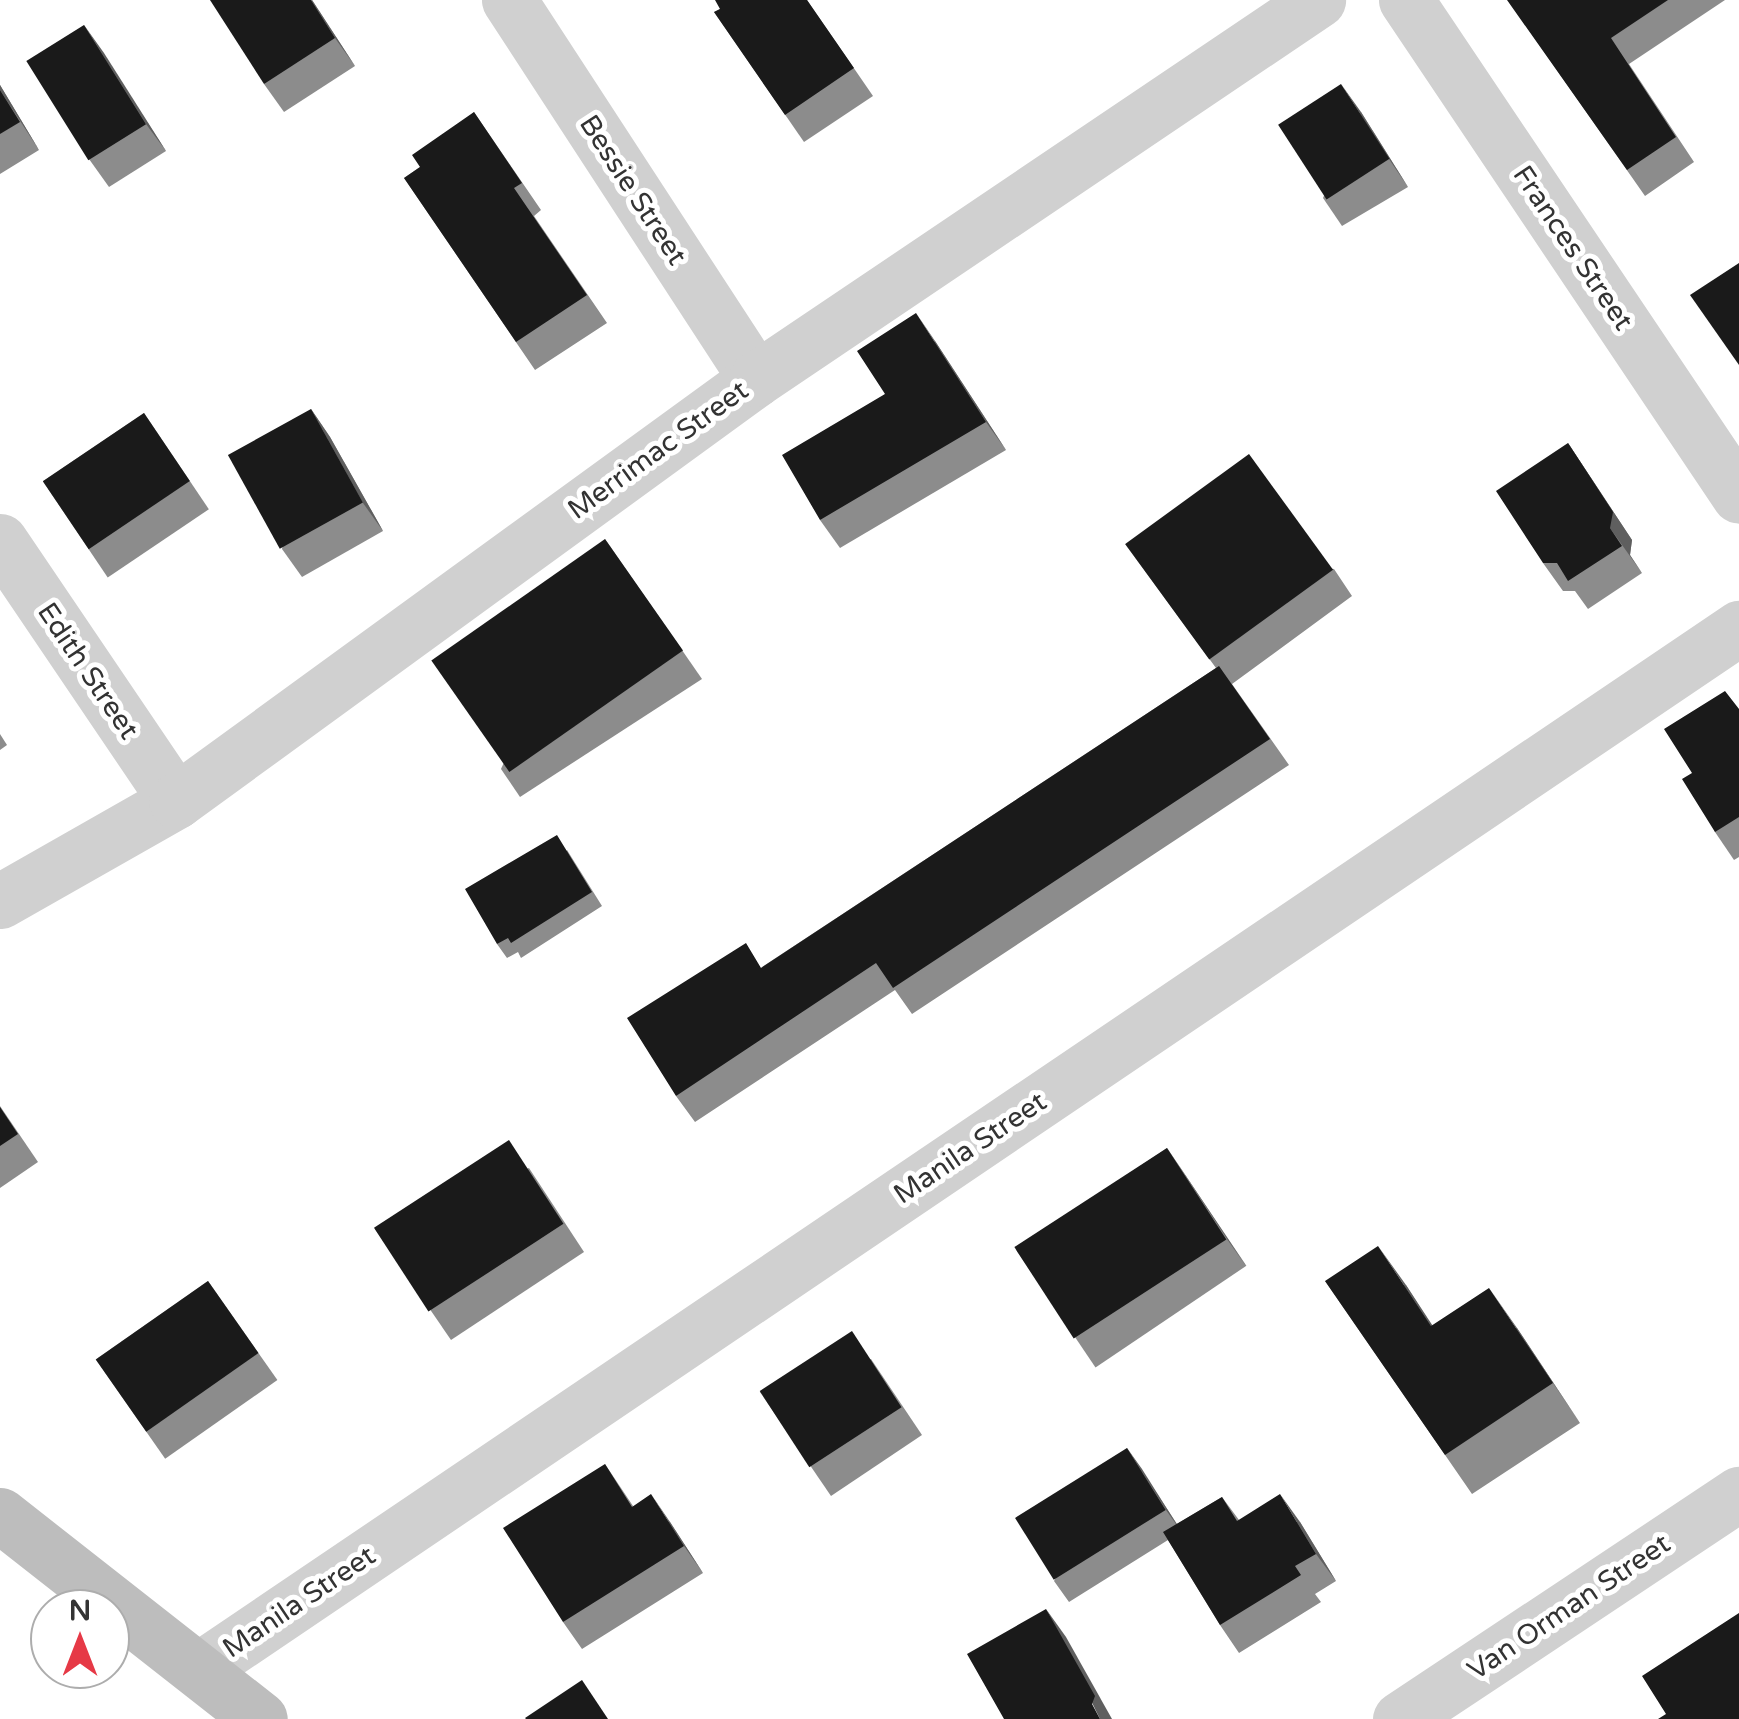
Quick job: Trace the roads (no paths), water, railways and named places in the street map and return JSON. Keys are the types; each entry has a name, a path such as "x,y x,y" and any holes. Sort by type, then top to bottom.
{"street":[{"name":"Bessie Street","path":"509,0 756,379"},
{"name":"Merrimac Street","path":"0,901 176,801 756,379 1318,0"},
{"name":"Frances Street","path":"1406,0 1739,496"},
{"name":"Edith Street","path":"0,541 176,801"},
{"name":"Manila Street","path":"201,1668 1739,628"},
{"name":"Van Orman Street","path":"1400,1719 1739,1494"},
{"path":"0,1515 201,1668 260,1719"}]}
